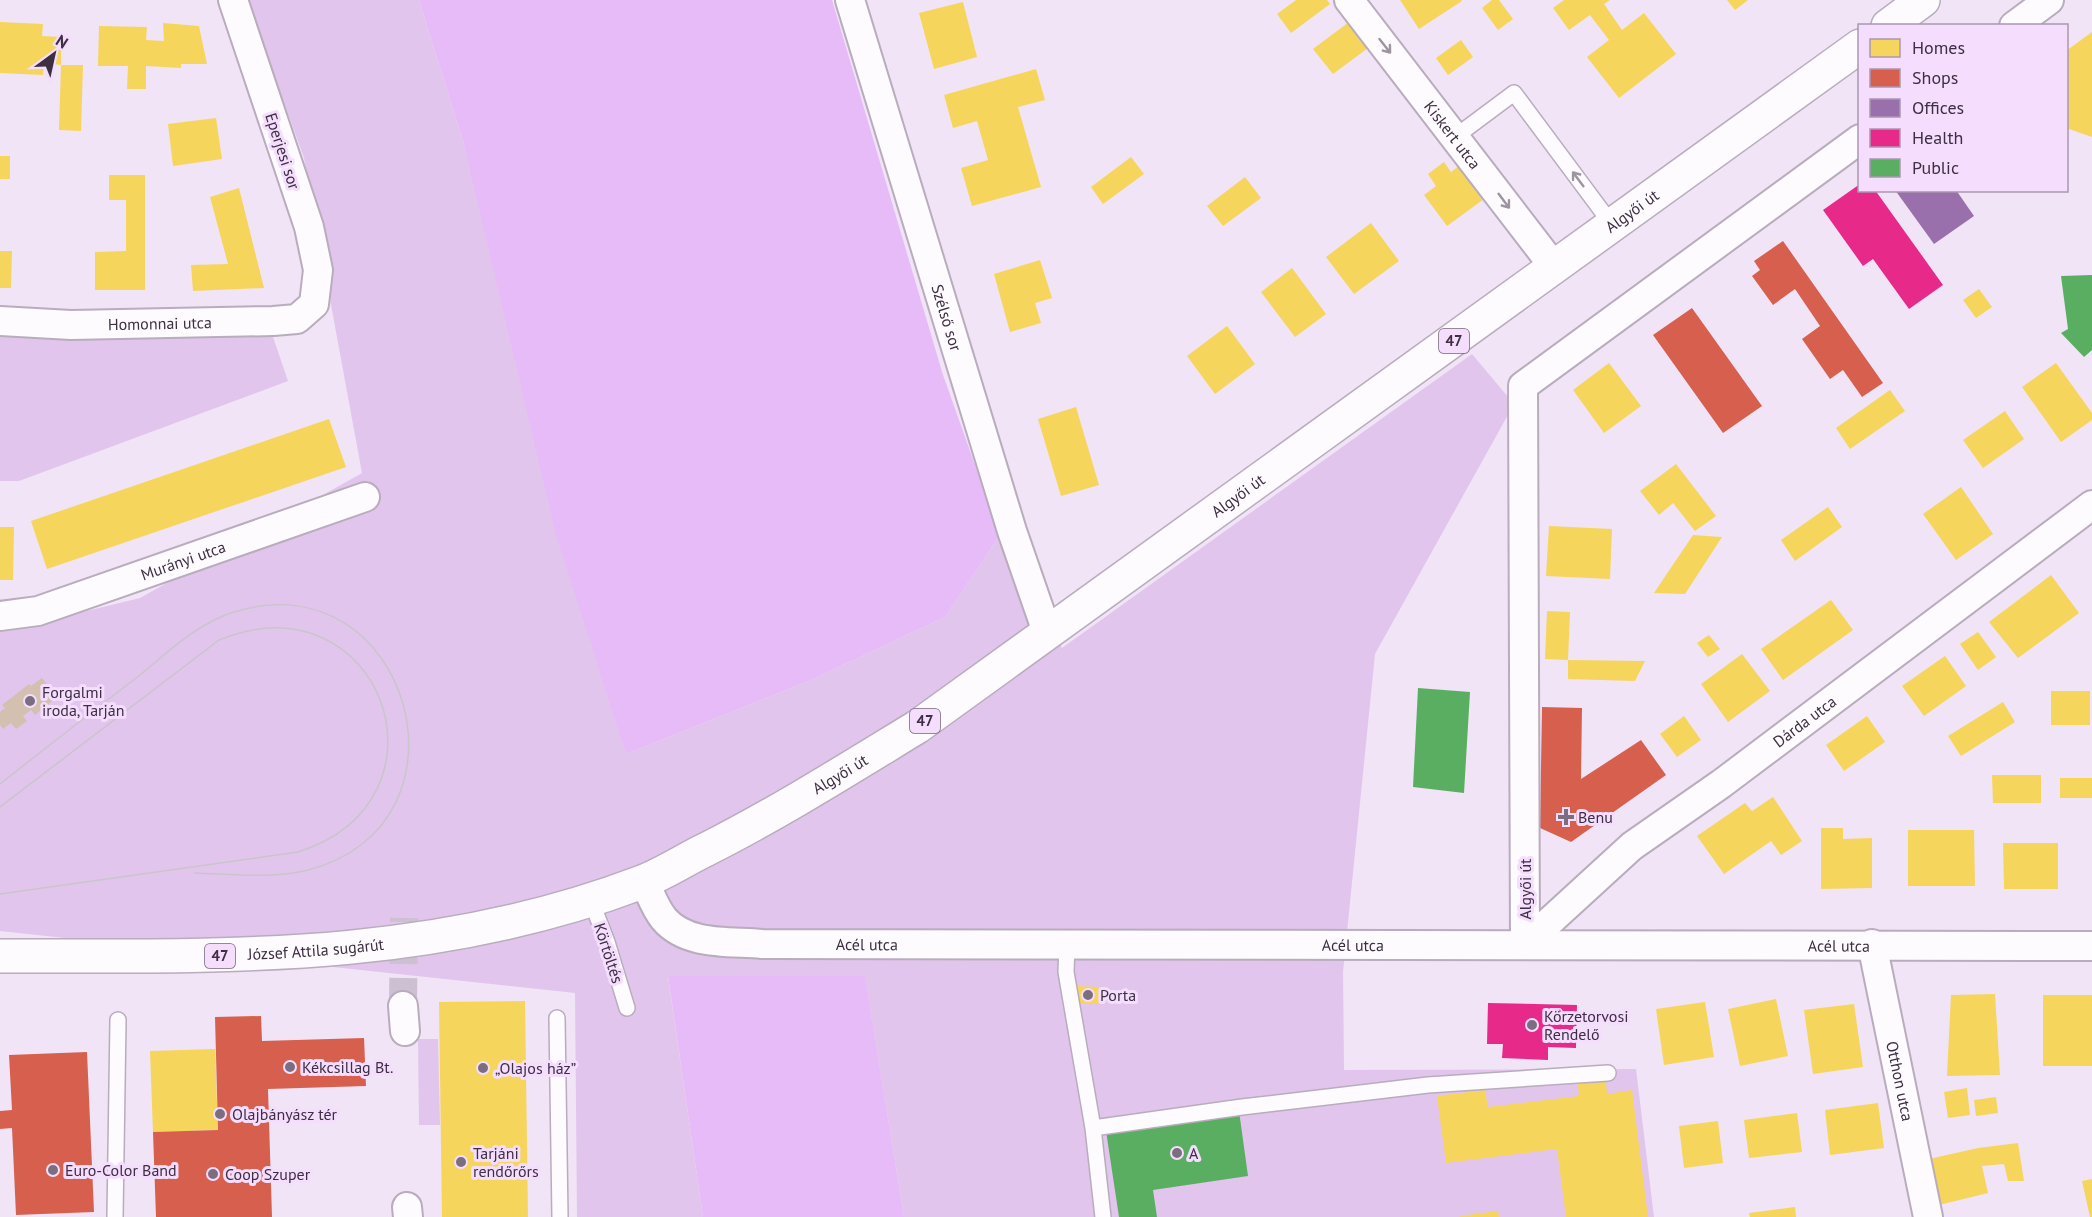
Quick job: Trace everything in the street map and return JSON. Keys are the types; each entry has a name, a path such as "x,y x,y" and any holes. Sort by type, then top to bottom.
{"main road":[{"path":"1891,24 1923,0"},
{"name":"Algyői út","path":"590,898 644,881 745,830 917,727 1858,47"},
{"name":"József Attila sugárút","path":"0,956 249,956 391,945 513,922 590,898"}],"street":[{"name":"Eperjesi sor","path":"233,0 309,227 318,270 314,304"},
{"name":"Szélső sor","path":"850,0 1012,531 1047,632"},
{"name":"Kiskert utca","path":"1349,0 1555,268"},
{"path":"2017,24 2049,0"},
{"name":"Algyői út","path":"1525,944 1523,386 1858,141"},
{"name":"Homonnai utca","path":"0,321 71,325 281,320 297,319 314,304"},
{"name":"Murányi utca","path":"0,616 38,611 75,599 365,497"},
{"name":"Dárda utca","path":"1525,944 1632,846 1721,784 2092,505"},
{"name":"Acél utca","path":"644,881 663,918 679,932 698,938 762,944 2092,945"},
{"name":"Otthon utca","path":"1872,944 1928,1217"}],"lane":[{"path":"1455,137 1514,93 1613,226"},
{"name":"Körtöltés","path":"590,898 608,942 627,1008"},
{"path":"1067,944 1066,972 1093,1128 1103,1217"},
{"path":"557,1018 560,1217"},
{"path":"115,1217 118,1020"},
{"path":"1093,1128 1242,1107 1428,1085 1608,1073"}],"shaded area":[{"path":"247,0 419,0 463,141 626,754 811,680 945,617 1000,535 1062,648 1472,354 1514,404 1375,654 1343,972 1344,1070 1636,1069 1654,1217 904,1217 865,977 668,977 703,1217 577,1217 575,993 0,931 0,632 140,598 362,473 304,158"},
{"path":"419,0 832,0 943,375 1000,535 945,617 811,680 626,754 556,535 463,141"},
{"path":"0,332 272,334 288,381 19,481 0,481"},
{"path":"668,976 865,976 904,1217 703,1217"},
{"path":"418,1039 438,1039 440,1125 419,1125"}],"building: Homes":[{"path":"1296,0 1327,0 1330,4 1291,33 1277,14"},
{"path":"1400,0 1461,0 1462,1 1419,29"},
{"path":"1492,0 1499,0 1513,19 1498,30 1482,8"},
{"path":"1564,0 1610,0 1604,4 1622,30 1644,13 1676,54 1619,98 1587,57 1609,40 1590,15 1569,30 1553,8"},
{"path":"1727,0 1748,0 1735,10"},
{"path":"963,2 977,57 934,69 919,13"},
{"path":"0,22 43,24 42,36 61,37 61,65 44,63 43,75 0,73"},
{"path":"1349,22 1368,48 1333,74 1313,49"},
{"path":"163,23 199,26 207,64 181,64 181,68 146,66 146,89 127,89 128,66 98,66 99,26 147,27 146,40 164,41"},
{"path":"2092,32 2092,137 2068,129 2068,50"},
{"path":"1461,40 1473,57 1448,75 1436,58"},
{"path":"61,65 83,65 81,131 59,130"},
{"path":"1036,69 1045,100 1018,107 1041,187 972,206 961,168 988,160 977,121 953,128 944,95"},
{"path":"216,118 222,159 173,166 168,124"},
{"path":"0,156 10,156 10,179 0,179"},
{"path":"1131,157 1144,174 1103,204 1091,187"},
{"path":"1444,162 1451,172 1459,166 1484,199 1447,226 1424,195 1436,186 1428,174"},
{"path":"109,175 145,175 145,290 95,290 95,252 126,251 126,200 109,200"},
{"path":"1245,177 1261,198 1223,226 1207,206"},
{"path":"239,188 264,288 193,291 191,265 228,264 210,197"},
{"path":"1371,223 1399,261 1354,294 1326,257"},
{"path":"0,251 12,251 11,288 0,288"},
{"path":"1040,260 1052,298 1035,303 1041,323 1010,332 994,274"},
{"path":"1292,268 1326,314 1295,337 1261,292"},
{"path":"1979,289 1992,307 1976,318 1963,300"},
{"path":"1227,326 1255,364 1215,394 1187,356"},
{"path":"1609,363 1641,406 1604,433 1573,390"},
{"path":"2056,363 2092,413 2092,420 2061,442 2022,387"},
{"path":"1890,390 1905,411 1850,449 1836,428"},
{"path":"1076,407 1099,485 1061,496 1038,419"},
{"path":"2005,411 2024,439 1983,468 1963,440"},
{"path":"329,419 346,467 47,569 31,521"},
{"path":"1676,464 1716,516 1695,531 1673,503 1659,515 1640,491"},
{"path":"1961,487 1993,534 1956,560 1923,514"},
{"path":"1828,507 1842,527 1795,561 1781,540"},
{"path":"1549,526 1612,529 1610,579 1546,576"},
{"path":"0,527 14,527 13,580 0,580"},
{"path":"1693,535 1722,537 1685,594 1654,593"},
{"path":"2051,575 2079,613 2018,658 1989,622"},
{"path":"1831,600 1853,630 1783,680 1761,649"},
{"path":"1547,611 1570,612 1568,660 1545,659"},
{"path":"1978,632 1996,657 1978,670 1960,644"},
{"path":"1709,635 1720,649 1708,657 1697,643"},
{"path":"1742,654 1770,691 1728,722 1701,684"},
{"path":"1945,656 1966,686 1924,716 1902,686"},
{"path":"1568,660 1645,661 1635,681 1568,679"},
{"path":"2051,691 2090,691 2090,725 2051,725"},
{"path":"2003,702 2015,722 1961,756 1948,736"},
{"path":"1684,716 1701,740 1677,757 1660,734"},
{"path":"1867,716 1885,742 1844,771 1826,745"},
{"path":"1992,775 2041,775 2041,803 1993,803"},
{"path":"2060,778 2092,778 2092,798 2060,798"},
{"path":"1773,797 1802,841 1781,855 1771,841 1724,874 1697,836 1745,803 1752,811"},
{"path":"1821,828 1843,828 1843,839 1872,838 1872,888 1821,889"},
{"path":"1908,830 1974,830 1975,886 1908,886"},
{"path":"2003,843 2058,843 2058,889 2004,889"},
{"name":"Porta","path":"1077,986 1100,987 1099,1004 1077,1003"},
{"path":"1995,994 2000,1075 1947,1076 1951,995"},
{"path":"2043,995 2092,995 2092,1066 2043,1066"},
{"path":"1776,999 1788,1056 1740,1066 1728,1009"},
{"name":"„Olajos ház”","path":"525,1001 528,1217 442,1217 439,1002"},
{"path":"1705,1002 1714,1057 1664,1065 1656,1009"},
{"path":"1854,1004 1863,1067 1813,1074 1804,1010"},
{"path":"215,1049 218,1130 153,1132 150,1051"},
{"path":"1606,1081 1607,1094 1632,1090 1648,1217 1566,1217 1557,1149 1446,1163 1437,1096 1485,1090 1488,1107 1579,1096 1578,1084"},
{"path":"1967,1088 1970,1115 1948,1118 1944,1092"},
{"path":"1996,1097 1998,1113 1976,1116 1974,1100"},
{"path":"1878,1103 1884,1148 1830,1155 1825,1110"},
{"path":"1797,1113 1802,1152 1749,1158 1744,1120"},
{"path":"1718,1121 1723,1163 1684,1168 1679,1126"},
{"path":"2018,1143 2024,1181 2008,1181 2004,1164 1982,1166 1988,1193 1939,1205 1929,1159 1978,1148"},
{"path":"2092,1179 2092,1217 2090,1217 2082,1181"},
{"path":"1795,1207 1796,1217 1750,1217 1749,1213"},
{"path":"1498,1211 1499,1217 1460,1217 1460,1216"}],"building: Shops":[{"path":"1783,241 1883,383 1862,397 1843,370 1830,379 1802,339 1820,326 1795,289 1773,305 1752,276 1760,270 1754,261"},
{"path":"1692,308 1762,406 1723,433 1653,335"},
{"path":"1542,707 1582,708 1581,779 1641,740 1666,775 1571,842 1540,828"},
{"path":"261,1016 262,1041 364,1038 366,1086 268,1089 272,1217 156,1217 153,1132 218,1130 215,1017"},
{"name":"Euro-Color Band","path":"87,1052 94,1212 16,1215 12,1128 0,1129 0,1111 12,1110 9,1055"}],"building: Offices":[{"path":"1896,192 1957,192 1974,216 1934,244"}],"building: Health":[{"path":"1858,185 1858,192 1876,192 1943,285 1909,309 1873,259 1863,266 1823,210"},
{"name":"Körzetorvosi Rendelő","path":"1488,1003 1577,1005 1576,1048 1548,1047 1548,1060 1502,1058 1503,1044 1487,1044"}],"building: Public":[{"path":"2092,275 2092,350 2084,357 2061,333 2068,329 2061,276"},
{"path":"1418,688 1470,692 1464,793 1413,787"},
{"name":"A","path":"1239,1111 1248,1176 1153,1190 1157,1217 1119,1217 1106,1131"}],"building: Other":[{"name":"Forgalmi iroda, Tarján","path":"42,678 57,697 35,715 31,710 23,716 27,721 16,729 11,723 3,729 0,725 0,712 5,708 2,705 29,684 31,686"}],"tunnel":[{"path":"403,1006 404,918"}],"tram line":[{"path":"0,784 184,639 208,623 234,612 295,606 345,623 381,658 403,704 408,754 395,803 363,844 308,870 266,875 195,873"},
{"path":"0,807 219,640 276,628 323,638 358,664 381,702 388,745 378,788 348,825 298,852 0,894"}],"place":[{"name":"Forgalmi iroda, Tarján","path":"30,701"},
{"name":"Benu","path":"1566,817"},
{"name":"Porta","path":"1088,995"},
{"name":"Körzetorvosi Rendelő","path":"1532,1025"},
{"name":"Kékcsillag Bt.","path":"290,1067"},
{"name":"„Olajos ház”","path":"483,1068"},
{"name":"Olajbányász tér","path":"220,1114"},
{"name":"A","path":"1177,1153"},
{"name":"Tarjáni rendőrőrs","path":"461,1162"},
{"name":"Euro-Color Band","path":"53,1170"},
{"name":"Coop Szuper","path":"213,1174"}]}
